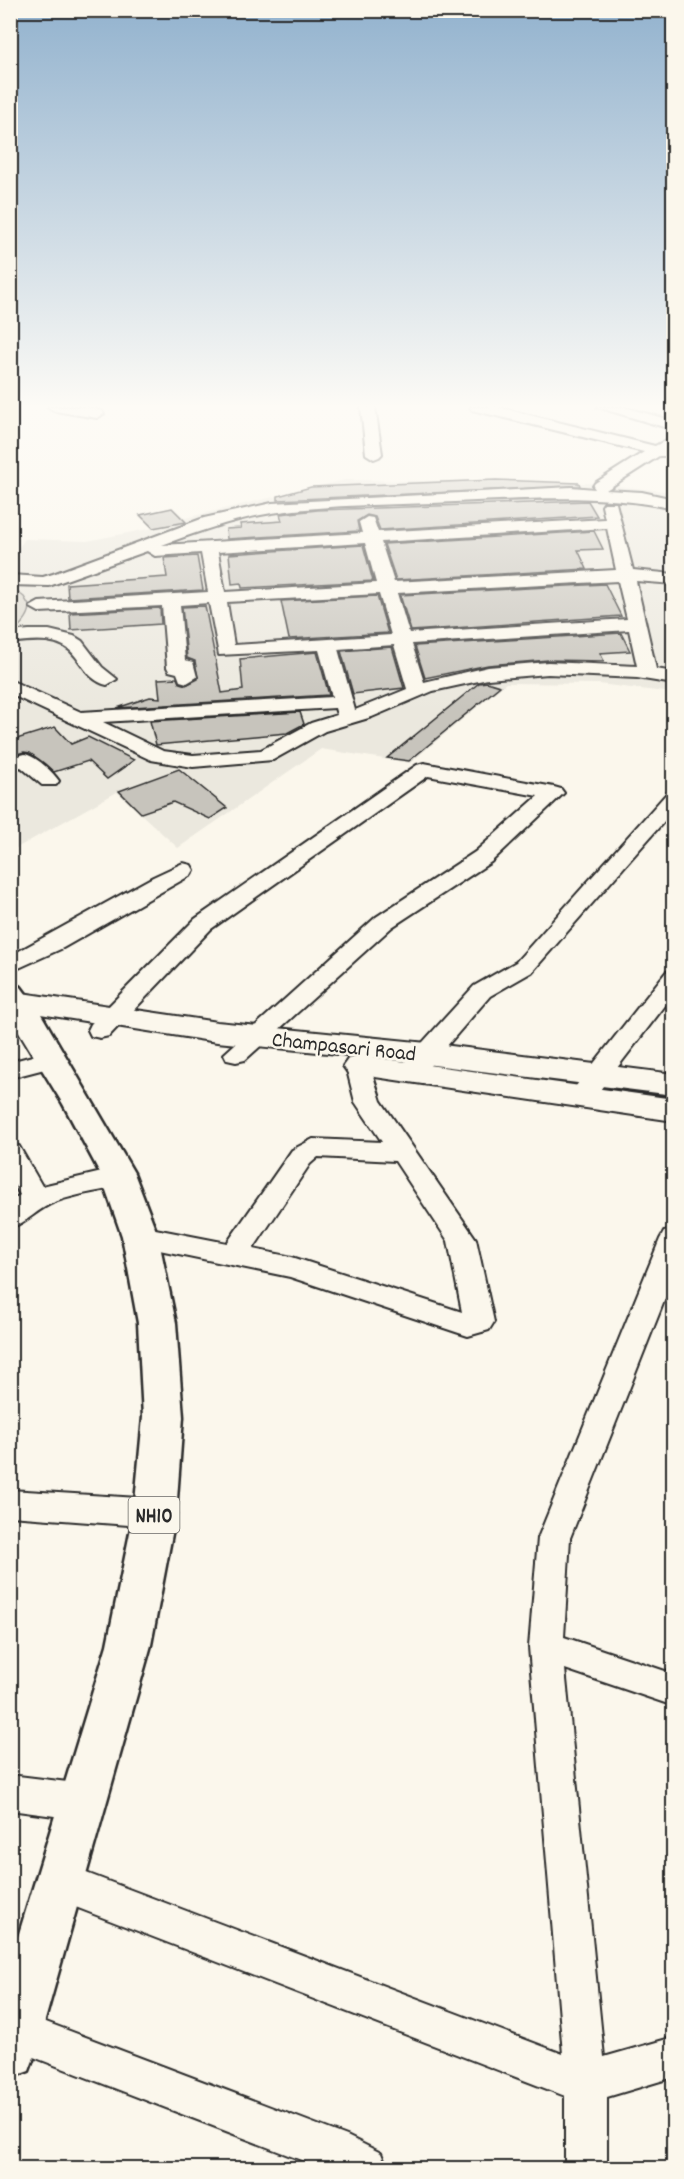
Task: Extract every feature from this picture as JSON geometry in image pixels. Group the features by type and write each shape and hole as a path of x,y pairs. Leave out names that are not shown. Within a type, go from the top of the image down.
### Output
{"highway":[{"name":"NH10","path":"14,2042 129,1645 155,1513 163,1417 157,1323 140,1236 118,1177 79,1102 15,1000"}],"main road":[{"name":"Champasari Road","path":"15,1000 108,1022 359,1066 418,1064"},
{"name":"Champasari Road","path":"245,1045 589,1086 674,1085"},
{"name":"Champasari Road","path":"589,1086 674,1110"}],"street":[{"path":"10,580 39,582 58,578 210,522 244,513 275,509"},
{"path":"363,509 417,691"},
{"path":"610,509 648,674"},
{"path":"128,552 614,523"},
{"path":"210,547 226,651 636,624"},
{"path":"39,607 625,575 674,579"},
{"path":"10,638 39,607 41,599 39,582"},
{"path":"171,600 176,667 186,666 187,677"},
{"path":"10,638 38,634 72,643 81,650 92,670 106,679"},
{"path":"327,644 345,710"},
{"path":"76,718 345,710 365,713 417,691 462,678 516,670 585,669 674,678"},
{"path":"10,686 158,756 193,761 266,756 345,710"},
{"path":"10,764 25,760 49,781"},
{"path":"108,1022 203,924 424,769 554,793 483,857 384,922 245,1045"},
{"path":"418,1064 482,991 524,967 674,796"},
{"path":"15,1000 42,951 183,870"},
{"path":"589,1086 674,977"},
{"path":"10,1070 51,1059"},
{"path":"140,1236 304,1270 468,1326 479,1322 462,1239 366,1099 359,1066"},
{"path":"234,1255 301,1157 313,1148 402,1152"},
{"path":"10,1153 35,1198"},
{"path":"10,1218 20,1207 35,1198 118,1177"},
{"path":"586,2169 586,2083 546,1647 554,1538 674,1239"},
{"path":"10,1503 155,1513"},
{"path":"546,1647 674,1690"},
{"path":"10,1792 84,1802"},
{"path":"60,1882 586,2083 674,2057"},
{"path":"14,2042 332,2151 366,2169"}],"shaded area":[{"path":"165,509 175,509 185,518 224,509 673,509 673,693 599,684 506,683 410,763 321,749 178,848 117,792 11,851 10,559 25,539 87,541 153,528 137,515"},
{"path":"11,587 24,597 30,607 21,625 11,633"}],"building":[{"path":"173,509 186,522 153,528 140,515"},
{"path":"593,509 597,516 380,530 375,517 367,515 357,521 359,531 227,539 226,529 241,528 240,524 282,521 280,514 318,510"},
{"path":"594,531 603,549 578,550 587,569 396,580 384,544"},
{"path":"363,545 373,581 242,588 241,583 232,584 229,554"},
{"path":"197,556 203,590 68,598 67,584 167,577 164,558"},
{"path":"605,584 621,616 411,631 400,595"},
{"path":"377,596 388,633 289,639 281,601"},
{"path":"205,606 222,693 243,690 240,659 317,652 329,695 117,708 150,697 160,698 158,679 177,678 179,683 186,685 198,679 195,661 187,658 182,607"},
{"path":"160,608 161,624 71,630 70,613"},
{"path":"621,633 630,651 600,653 604,661 548,660 488,665 425,678 415,646"},
{"path":"392,647 404,688 353,694 341,651"},
{"path":"487,682 500,686 409,761 387,758 479,683"},
{"path":"300,712 304,724 287,733 156,745 150,721"},
{"path":"55,727 71,744 88,737 134,760 107,779 88,761 54,772 30,753 24,752 10,756 10,741"},
{"path":"179,769 227,808 210,819 173,802 141,813 119,791"}]}
